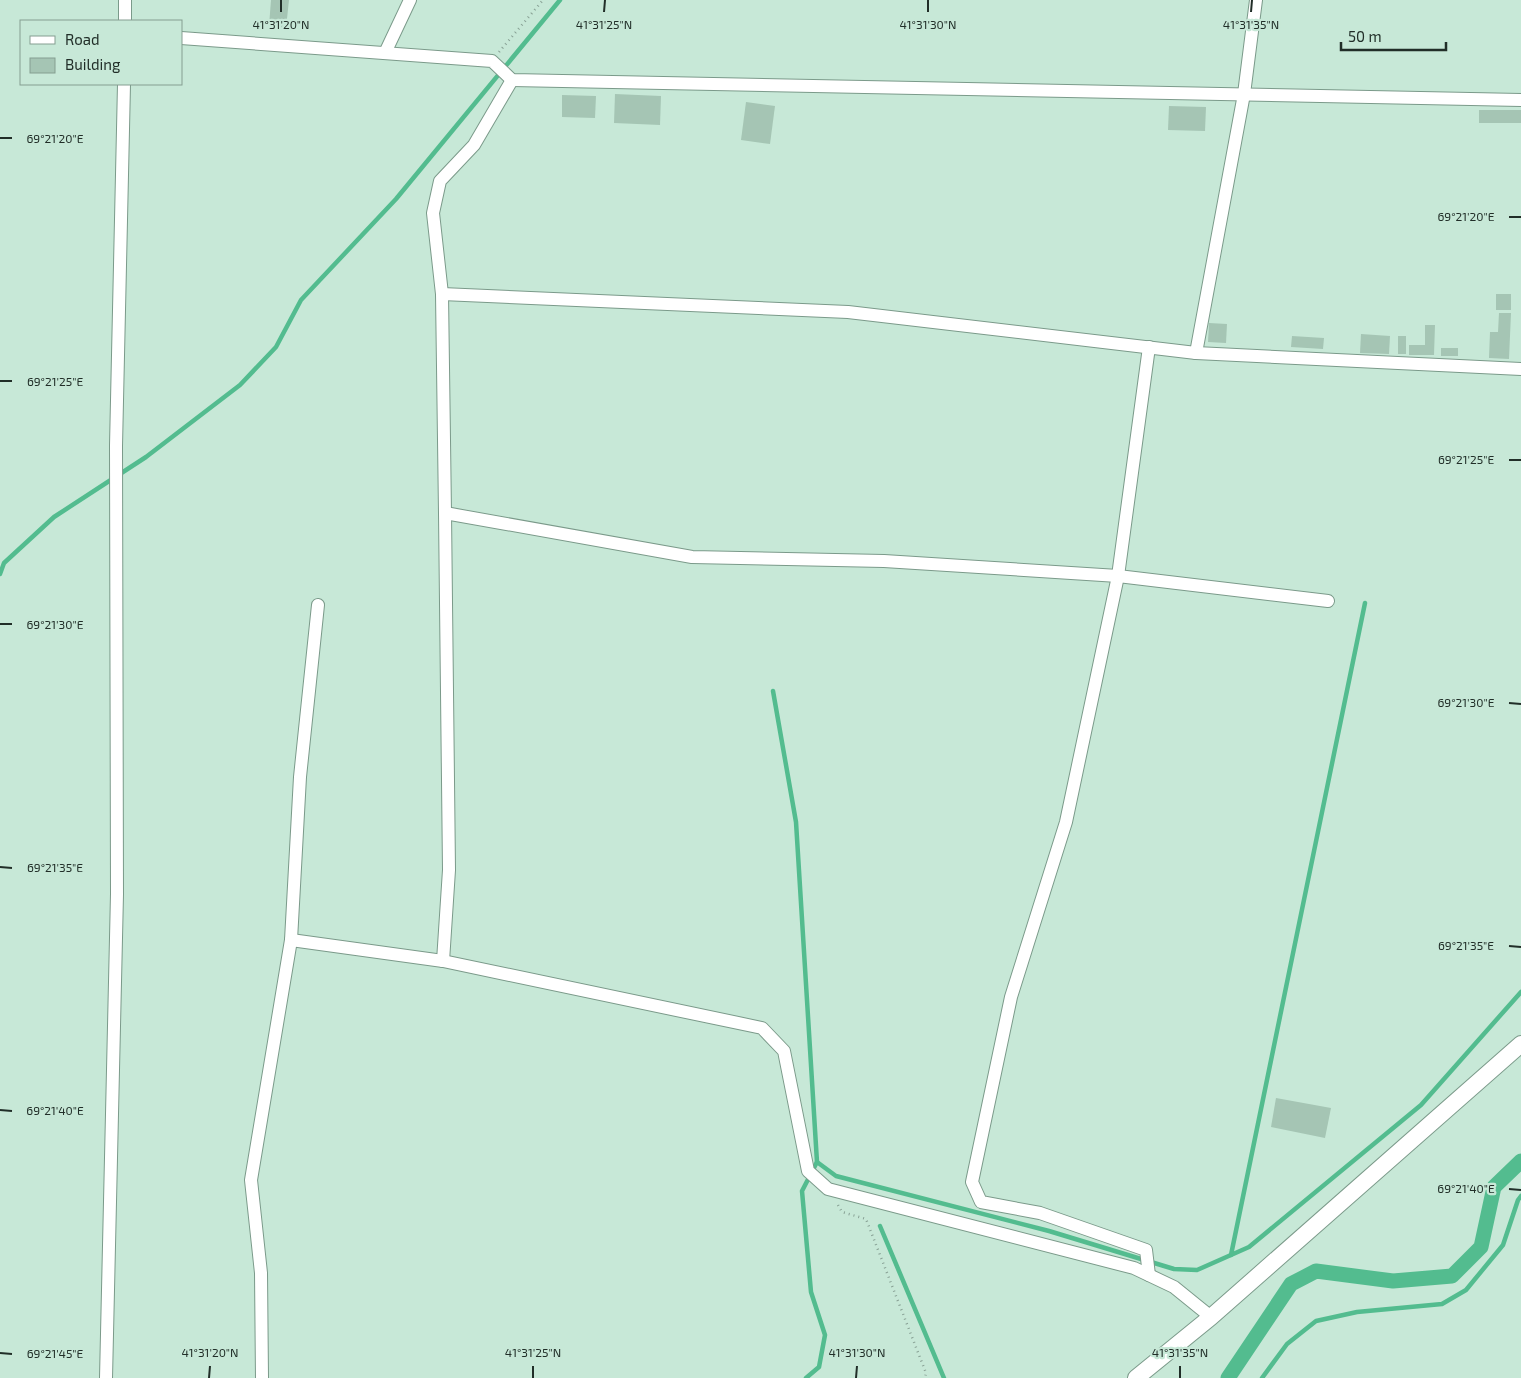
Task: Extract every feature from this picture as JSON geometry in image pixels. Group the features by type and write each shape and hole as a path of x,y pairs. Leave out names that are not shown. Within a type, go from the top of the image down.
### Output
{"street":[{"path":"125,20 126,0"},
{"path":"385,53 410,0"},
{"path":"1196,353 1244,94 1256,0"},
{"path":"182,38 492,61 512,80 1521,100"},
{"path":"443,961 449,870 445,513 442,294 433,213 440,181 474,145 512,80"},
{"path":"106,1378 117,904 116,482 124,85"},
{"path":"442,294 848,312 1196,353 1521,369"},
{"path":"1148,1275 1146,1250 1040,1213 981,1202 972,1182 1011,997 1066,822 1118,576 1149,347"},
{"path":"445,513 692,557 884,560 1118,576 1328,601"},
{"path":"262,1378 260,1273 251,1180 291,940 300,777 318,604"},
{"path":"291,940 443,961 762,1028 784,1051 808,1171 828,1189 1134,1268 1174,1287 1211,1317"},
{"path":"1136,1378 1211,1317 1521,1044"}],"path":[{"path":"492,61 543,0"},
{"path":"828,1189 842,1212 866,1219 926,1373 925,1378"}],"building":[{"path":"271,0 289,0 286,28 269,26"},
{"path":"615,94 661,96 660,125 614,123"},
{"path":"562,95 596,96 595,118 562,117"},
{"path":"746,102 775,106 770,144 741,140"},
{"path":"1169,106 1206,107 1205,131 1168,130"},
{"path":"1479,110 1521,110 1521,123 1479,123"},
{"path":"1496,294 1511,294 1511,310 1496,310"},
{"path":"1499,313 1511,313 1509,359 1489,358 1490,332 1498,332"},
{"path":"1209,323 1227,324 1226,343 1208,342"},
{"path":"1425,325 1435,325 1434,355 1409,355 1409,345 1425,345"},
{"path":"1361,334 1390,336 1389,354 1360,353"},
{"path":"1292,336 1324,338 1323,349 1291,347"},
{"path":"1398,336 1406,336 1406,354 1398,354"},
{"path":"1441,348 1458,348 1458,356 1441,356"},
{"path":"1276,1098 1331,1108 1325,1138 1271,1127"}],"waterway":[{"path":"0,574 4,563 54,517 146,457 240,385 276,347 301,300 396,199 560,0"},
{"path":"1231,1255 1365,603"},
{"path":"773,691 796,822 817,1162 802,1191 811,1292 825,1335 819,1367 806,1378"},
{"path":"817,1162 836,1176 1049,1231 1174,1269 1197,1270 1249,1247 1421,1105 1521,992"},
{"path":"1228,1378 1291,1284 1316,1271 1393,1281 1452,1276 1481,1247 1494,1187 1521,1161"},
{"path":"1262,1378 1287,1344 1316,1321 1357,1312 1442,1304 1466,1290 1503,1245 1521,1196"},
{"path":"880,1226 944,1378"}]}
